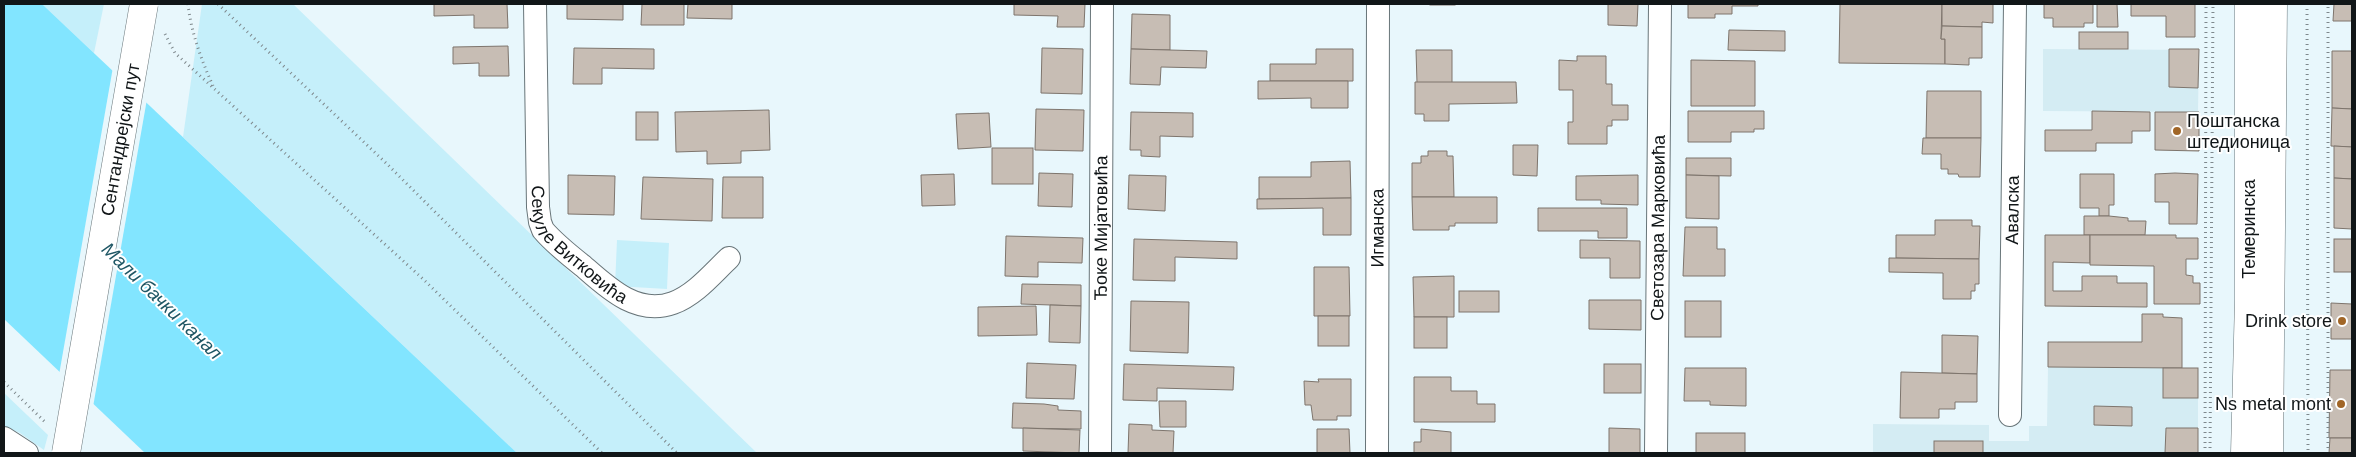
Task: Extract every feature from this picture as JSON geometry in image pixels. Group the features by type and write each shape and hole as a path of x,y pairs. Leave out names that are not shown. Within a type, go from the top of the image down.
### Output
{"main road":[{"name":"Сентандрејски пут","path":"66,453 144,4"},
{"name":"Темеринска","path":"2245,453 2249,300 2248,4"},
{"name":"Темеринска","path":"2269,453 2273,4"}],"street":[{"name":"Секуле Витковића","path":"535,4 538,207 543,230 610,290 626,300 643,305 655,306 672,303 689,295 729,258"},
{"name":"Ђоке Мијатовића","path":"1100,453 1102,4"},
{"name":"Игманска","path":"1377,453 1378,4"},
{"name":"Светозара Марковића","path":"1656,453 1660,4"},
{"name":"Авалска","path":"2010,415 2014,4"},
{"path":"4,438 27,453"}],"path":[{"path":"188,4 202,61 214,88"},
{"path":"218,4 386,163 677,453"},
{"path":"2205,453 2206,4"},
{"path":"2210,453 2213,4"},
{"path":"2307,4 2308,453"},
{"path":"2328,4 2328,453"},
{"path":"163,31 175,53 423,279 602,453"},
{"path":"4,382 50,427"}],"shaded area":[{"path":"42,4 104,4 94,53"},
{"path":"202,4 293,4 757,453 517,453 183,137"},
{"path":"2043,49 2199,50 2198,112 2043,111"},
{"path":"617,240 669,243 667,289 615,286"},
{"path":"2048,367 2198,368 2198,453 1873,453 1873,424 1989,425 1989,441 2029,441 2029,426 2047,426"},
{"path":"4,393 48,435 44,450 20,433 4,426"}],"water":[{"name":"Мали бачки канал","path":"4,4 42,4 517,453 145,453 4,319"}],"pier":[{"path":"113,67 147,99 93,407 59,375"}],"building":[{"path":"434,4 507,4 508,28 474,28 474,15 434,16"},
{"path":"567,4 623,4 623,20 567,19"},
{"path":"642,4 684,4 684,25 641,25"},
{"path":"688,4 732,4 732,19 687,18"},
{"path":"1014,4 1085,4 1084,27 1057,27 1058,16 1014,15"},
{"path":"1455,4 1455,5 1430,5"},
{"path":"1608,4 1638,4 1637,26 1608,25"},
{"path":"1688,4 1758,4 1758,6 1732,6 1732,14 1715,14 1715,18 1688,18"},
{"path":"1840,4 1942,4 1941,39 1945,39 1945,64 1839,63"},
{"path":"1942,4 1993,4 1993,23 1982,22 1982,27 1942,26"},
{"path":"2044,4 2093,4 2093,23 2084,23 2084,27 2053,27 2053,18 2044,18"},
{"path":"2097,4 2117,4 2118,27 2097,27"},
{"path":"2131,4 2195,4 2195,37 2166,37 2166,16 2131,16"},
{"path":"2334,4 2352,4 2352,21 2333,21"},
{"path":"1132,14 1170,15 1170,50 1131,49"},
{"path":"1942,26 1982,27 1982,58 1969,58 1969,65 1945,64 1945,39 1941,39"},
{"path":"1729,30 1785,31 1785,51 1728,50"},
{"path":"2079,32 2128,32 2128,49 2079,49"},
{"path":"508,46 509,76 479,76 479,63 453,64 453,47"},
{"path":"574,48 654,49 654,69 602,68 602,84 573,84"},
{"path":"1042,48 1083,49 1082,94 1041,93"},
{"path":"1131,49 1207,51 1206,68 1161,67 1160,85 1130,84"},
{"path":"1316,49 1353,49 1353,81 1270,81 1270,64 1316,64"},
{"path":"2169,49 2199,49 2198,88 2169,87"},
{"path":"1416,50 1452,50 1452,83 1417,83"},
{"path":"2332,51 2352,51 2352,109 2332,108"},
{"path":"1577,56 1606,56 1606,84 1612,84 1612,105 1628,105 1628,120 1612,120 1612,126 1607,126 1607,144 1568,144 1568,122 1573,122 1573,90 1559,90 1559,60 1577,61"},
{"path":"1691,60 1755,61 1755,106 1691,106"},
{"path":"1258,81 1348,81 1348,108 1311,108 1311,98 1258,99"},
{"path":"1415,82 1516,82 1517,103 1449,104 1449,121 1424,121 1424,114 1415,114"},
{"path":"1927,91 1981,91 1981,138 1926,138"},
{"path":"2332,108 2352,109 2352,147 2331,146"},
{"path":"1036,109 1084,110 1083,151 1035,150"},
{"path":"769,110 770,150 741,151 741,163 707,164 707,151 676,152 675,112"},
{"path":"1688,111 1764,111 1764,129 1754,129 1754,132 1731,132 1731,142 1688,142"},
{"path":"2092,111 2150,112 2150,131 2132,131 2132,143 2096,143 2096,151 2045,151 2045,130 2092,130"},
{"path":"636,112 658,112 658,140 636,140"},
{"path":"1131,112 1193,113 1193,137 1160,136 1160,157 1141,156 1141,150 1130,150"},
{"name":"Поштанска штедионица","path":"2155,112 2199,112 2199,151 2155,150"},
{"path":"989,113 991,147 958,149 956,114"},
{"path":"1923,138 1981,138 1980,177 1959,177 1958,174 1948,174 1948,169 1941,169 1941,154 1922,154"},
{"path":"1513,145 1538,145 1537,176 1513,175"},
{"path":"2334,146 2352,147 2352,179 2334,178"},
{"path":"992,148 1033,148 1033,184 992,184"},
{"path":"1428,151 1447,151 1447,156 1453,156 1454,197 1412,197 1412,163 1421,163 1421,156 1428,156"},
{"path":"1686,158 1731,158 1731,176 1686,175"},
{"path":"1350,161 1351,198 1259,199 1259,177 1311,177 1311,162"},
{"path":"1039,173 1073,174 1072,207 1038,206"},
{"path":"954,174 955,205 922,206 921,175"},
{"path":"2080,174 2114,174 2114,205 2109,205 2109,216 2099,216 2099,208 2080,208"},
{"path":"2155,174 2198,174 2197,224 2169,224 2169,202 2155,202"},
{"path":"568,175 615,176 614,215 568,214"},
{"path":"1129,175 1166,176 1165,211 1128,209"},
{"path":"1638,175 1638,205 1601,204 1601,200 1576,200 1576,176"},
{"path":"1686,175 1719,176 1719,219 1686,218"},
{"path":"643,177 713,179 712,221 641,219"},
{"path":"723,177 763,177 763,218 722,218"},
{"path":"2334,178 2352,179 2352,229 2334,228"},
{"path":"1412,197 1497,197 1497,223 1455,223 1455,226 1449,226 1449,230 1413,230"},
{"path":"1351,198 1351,235 1323,235 1323,208 1257,209 1257,199"},
{"path":"1538,208 1627,208 1627,238 1598,238 1598,231 1538,231"},
{"path":"2084,216 2109,216 2128,218 2128,221 2146,221 2145,235 2084,235"},
{"path":"1935,220 1972,220 1972,226 1980,226 1979,259 1896,258 1896,235 1935,235"},
{"path":"1685,227 1717,227 1717,249 1725,249 1725,276 1683,276"},
{"path":"2045,235 2090,235 2090,263 2053,262 2053,291 2082,291 2082,276 2117,276 2117,283 2147,283 2147,307 2045,306"},
{"path":"2090,235 2176,235 2176,238 2198,238 2198,259 2186,259 2186,275 2193,276 2193,283 2200,283 2200,304 2154,304 2154,266 2090,265"},
{"path":"1006,236 1083,238 1082,263 1038,262 1038,277 1005,276"},
{"path":"1134,239 1237,242 1237,259 1175,257 1175,281 1133,280"},
{"path":"2334,239 2352,239 2352,272 2334,272"},
{"path":"1580,240 1640,241 1640,278 1610,278 1610,258 1580,258"},
{"path":"1889,258 1979,259 1979,284 1975,284 1975,291 1971,291 1971,299 1943,299 1943,273 1889,272"},
{"path":"1314,267 1349,267 1350,316 1314,316"},
{"path":"1454,276 1454,317 1414,317 1413,277"},
{"path":"1022,284 1081,285 1081,306 1021,304"},
{"path":"1459,291 1499,291 1499,312 1459,312"},
{"path":"1589,300 1641,300 1641,330 1589,329"},
{"path":"1131,301 1189,302 1188,353 1130,351"},
{"path":"1685,301 1721,301 1721,337 1685,337"},
{"name":"Drink store","path":"2331,303 2352,304 2352,339 2331,339"},
{"path":"1050,305 1081,306 1080,343 1049,342"},
{"path":"1036,306 1037,335 978,336 978,307"},
{"path":"2142,314 2163,314 2163,317 2182,318 2182,368 2048,367 2048,342 2142,342"},
{"path":"1318,316 1349,316 1349,346 1318,346"},
{"path":"1414,317 1447,317 1447,348 1414,348"},
{"path":"1942,335 1978,336 1977,374 1942,373"},
{"path":"1027,363 1076,365 1074,399 1026,398"},
{"path":"1124,364 1234,367 1233,390 1157,388 1157,401 1123,400"},
{"path":"1604,364 1641,364 1641,393 1604,393"},
{"path":"1685,368 1746,368 1746,406 1710,405 1710,401 1684,401"},
{"path":"2163,368 2198,368 2198,398 2163,398"},
{"name":"Ns metal mont","path":"2330,370 2352,370 2352,438 2329,438"},
{"path":"1901,372 1977,374 1977,402 1955,402 1955,409 1939,409 1939,418 1900,418"},
{"path":"1414,377 1451,377 1451,391 1477,391 1477,404 1495,404 1495,422 1414,422"},
{"path":"1318,379 1351,379 1351,416 1337,416 1337,420 1313,420 1311,405 1305,405 1304,381 1319,382"},
{"path":"1159,401 1186,401 1186,427 1160,427"},
{"path":"1013,403 1044,404 1058,406 1058,410 1081,411 1081,429 1012,428"},
{"path":"2094,406 2132,407 2132,426 2094,425"},
{"path":"1129,424 1152,425 1152,430 1174,431 1173,453 1128,453"},
{"path":"1023,428 1080,430 1079,453 1023,451"},
{"path":"1609,428 1640,429 1640,453 1609,453"},
{"path":"2166,428 2198,428 2198,453 2165,453"},
{"path":"1317,429 1349,429 1350,453 1317,453"},
{"path":"1421,429 1451,432 1451,453 1414,453 1414,442 1421,442"},
{"path":"1696,433 1745,433 1745,453 1696,453"},
{"path":"2330,438 2352,438 2352,453 2329,453"},
{"path":"1934,441 1983,441 1983,453 1934,453"}],"place":[{"name":"Поштанска штедионица","path":"2177,131"},
{"name":"Drink store","path":"2342,321"},
{"name":"Ns metal mont","path":"2341,404"}]}
